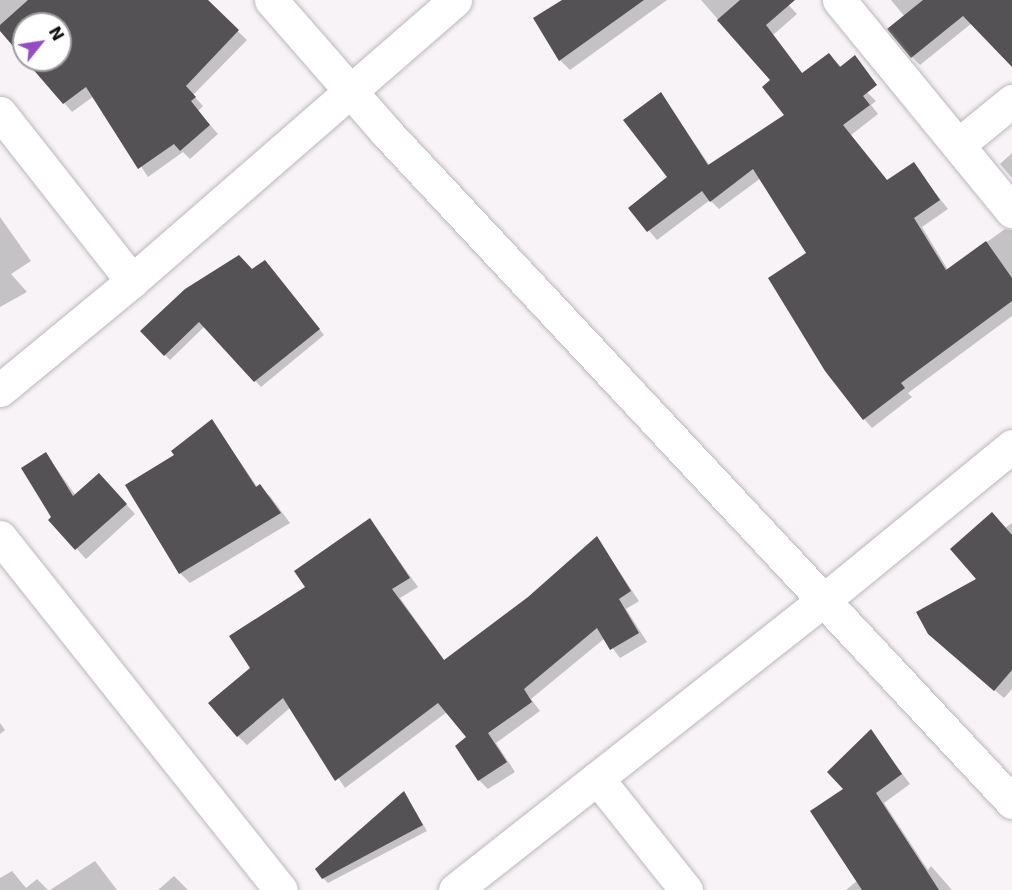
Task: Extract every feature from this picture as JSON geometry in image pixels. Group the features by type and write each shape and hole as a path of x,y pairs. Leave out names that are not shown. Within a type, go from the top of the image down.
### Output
{"street":[{"path":"272,0 349,92 1012,802"},
{"path":"0,390 132,281 455,0"},
{"path":"840,0 1012,210"},
{"path":"958,145 1012,101"},
{"path":"0,113 132,281"},
{"path":"456,890 824,600 1012,446"},
{"path":"0,537 281,890"},
{"path":"597,778 686,890"}],"building":[{"path":"28,0 208,0 239,30 186,86 196,97 191,101 210,125 180,151 174,144 138,169 86,87 63,104 35,72 72,72 72,12 15,12"},
{"path":"562,0 644,0 559,61 533,18"},
{"path":"740,0 795,0 766,25 802,73 829,53 840,67 855,55 877,85 863,96 870,105 843,125 887,180 914,162 940,200 914,218 946,270 986,241 1012,278 1012,301 901,383 905,388 863,420 825,371 768,278 806,253 753,169 710,202 702,191 647,232 628,208 667,177 623,120 661,92 708,165 784,115 762,87 770,80 717,20"},
{"path":"923,0 1012,0 1012,67 963,16 911,58 887,29"},
{"path":"12,14 12,45 0,31 0,25"},
{"path":"239,255 252,269 265,260 320,329 254,382 199,322 164,356 140,331 185,289"},
{"path":"212,419 256,487 260,484 281,513 179,574 125,485 174,455 171,451"},
{"path":"46,452 73,496 99,473 127,504 75,550 48,520 51,517 21,468"},
{"path":"992,512 1012,535 1012,670 994,691 928,634 916,612 976,579 950,549"},
{"path":"370,518 410,578 392,589 444,660 528,597 597,536 631,591 619,599 639,633 610,650 597,628 524,689 532,702 488,733 507,762 478,781 455,746 466,737 438,703 335,781 283,698 237,737 208,703 250,668 229,636 305,587 294,571"},
{"path":"871,729 902,774 876,793 939,890 862,890 810,811 843,789 827,772"},
{"path":"404,791 423,825 322,879 315,869"}]}
